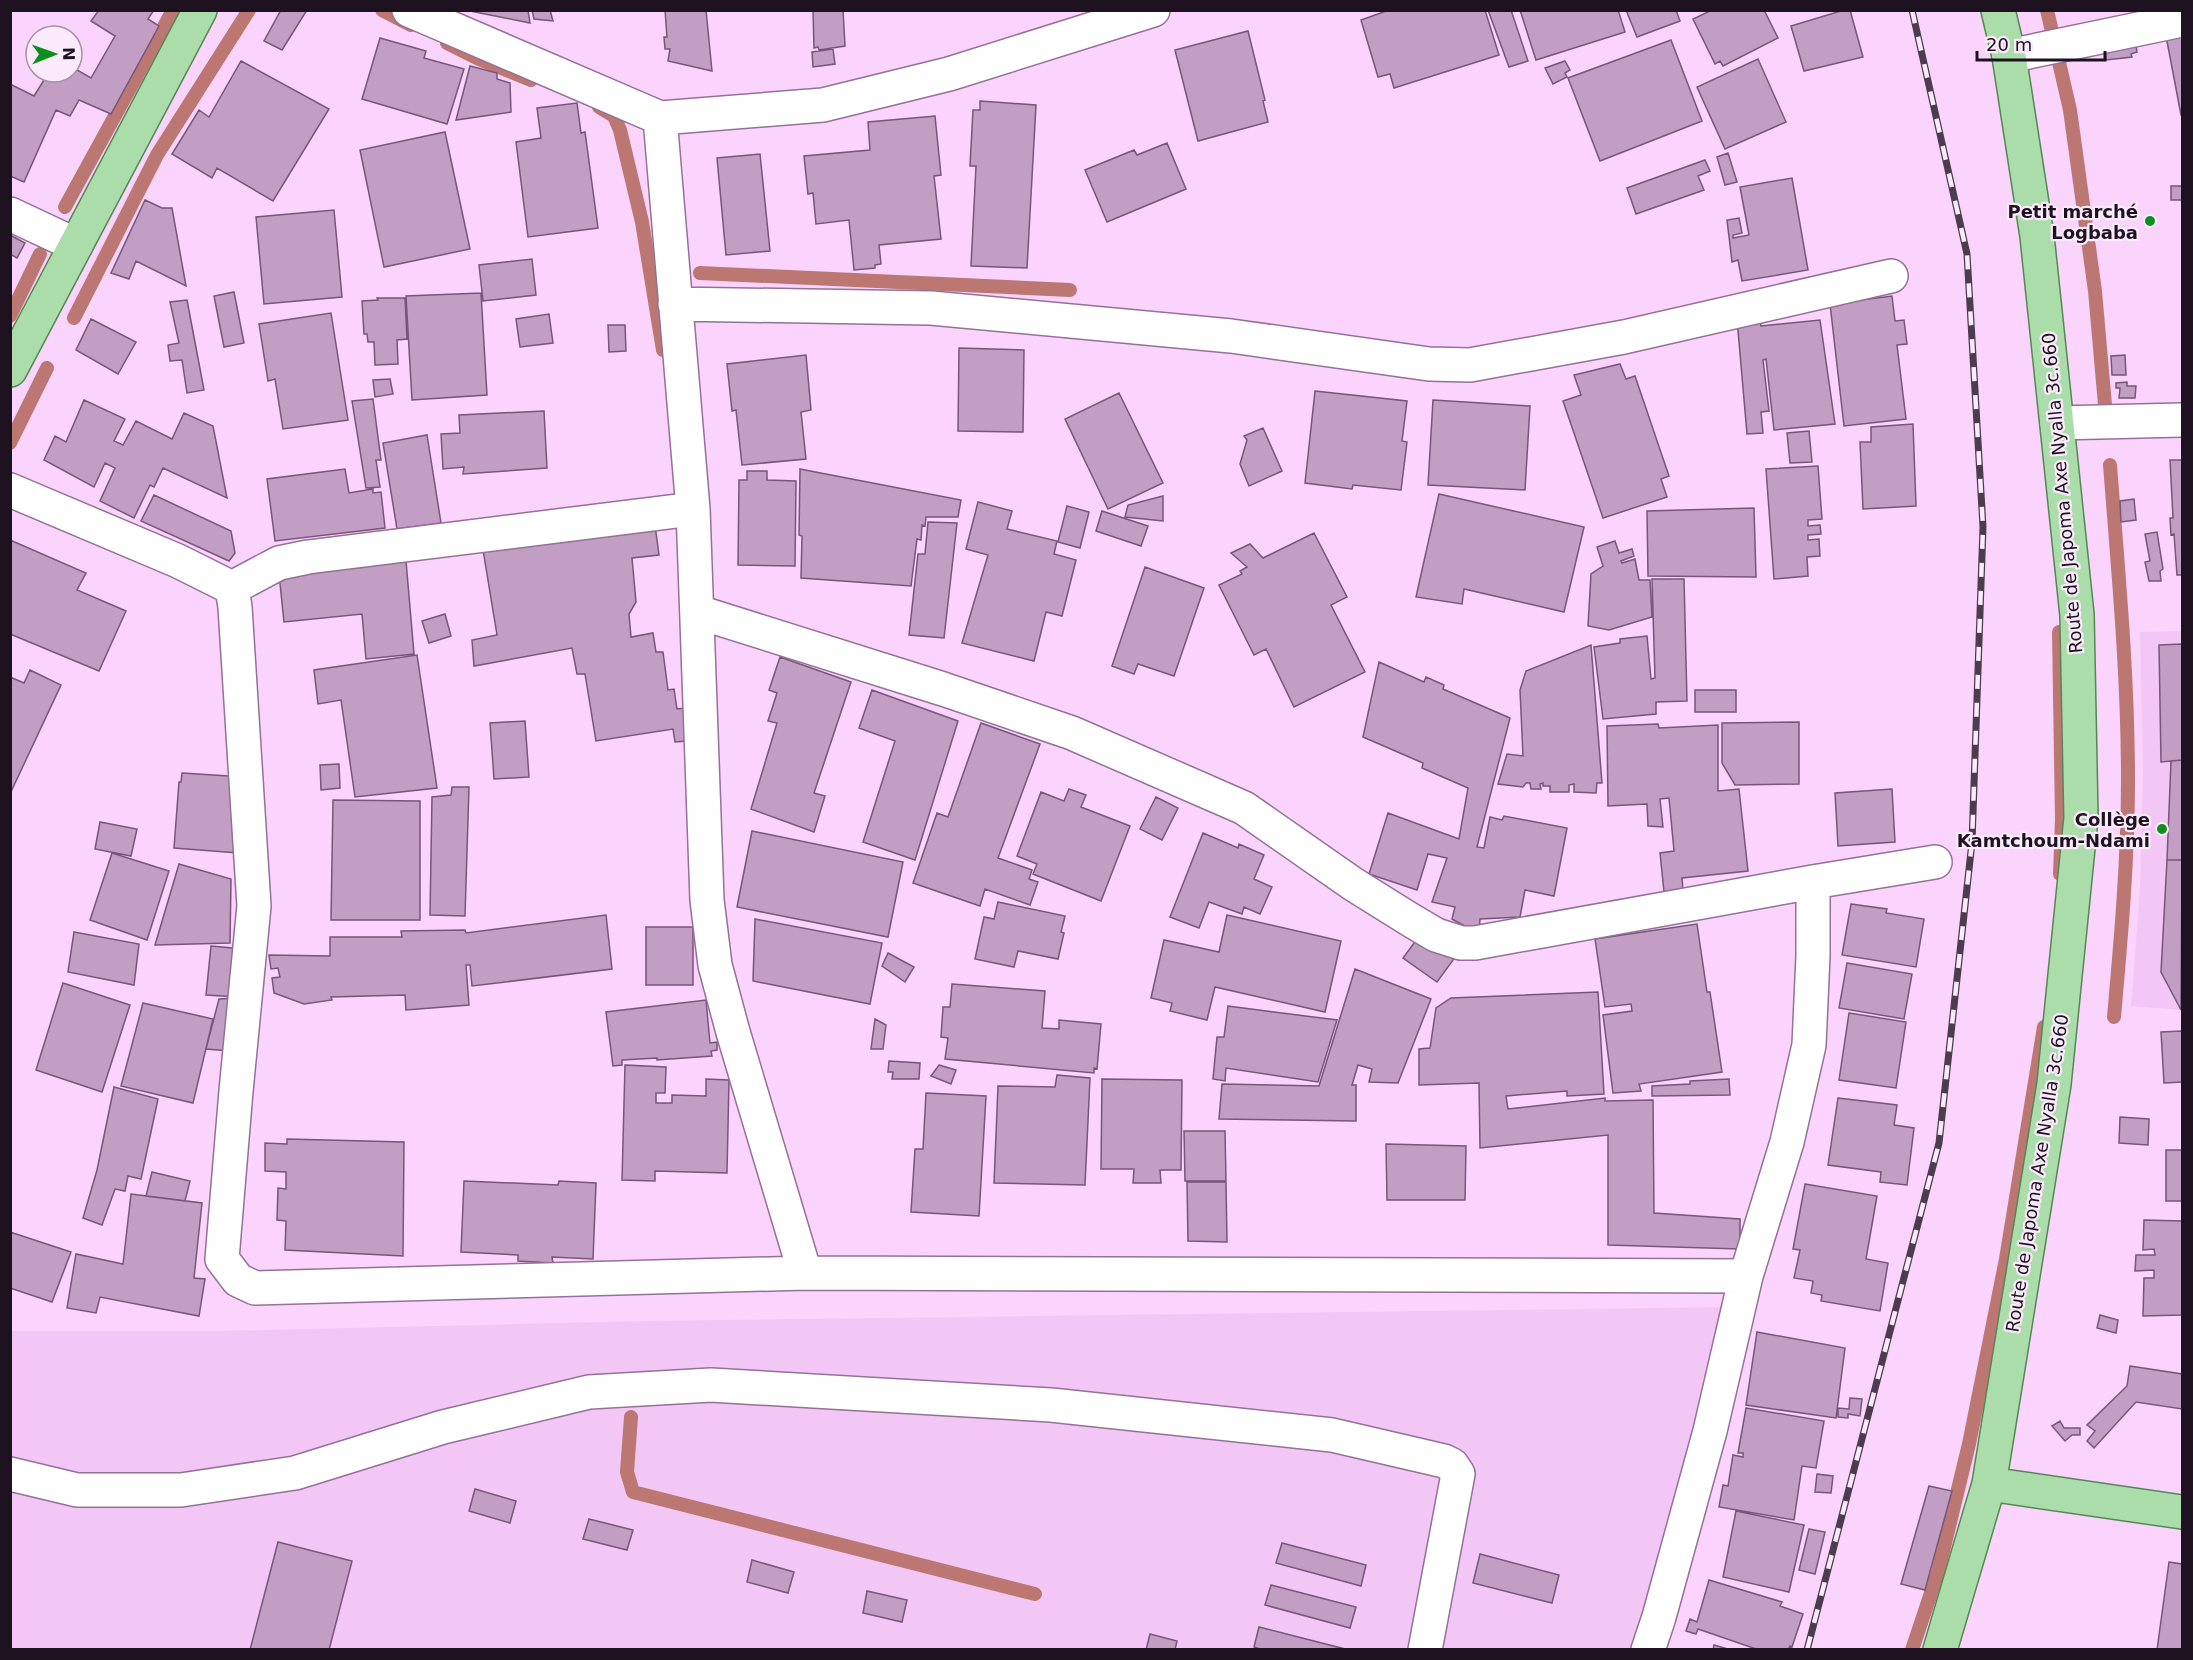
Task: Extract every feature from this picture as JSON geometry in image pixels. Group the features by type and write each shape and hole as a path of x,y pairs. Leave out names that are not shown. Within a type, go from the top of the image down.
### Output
{"main road":[{"path":"10,370 200,10"},
{"name":"Route de Japoma Axe Nyalla 3c.660","path":"1940,1650 1989,1484 2054,1084 2081,818 2077,615 2037,236 2009,56 1998,10"},
{"path":"1989,1484 2182,1512"}],"street":[{"path":"409,10 660,117 823,105 950,74 1153,10"},
{"path":"2009,56 2182,20"},
{"path":"660,117 693,509 707,900 715,964 805,1273"},
{"path":"10,214 76,245"},
{"path":"675,304 931,308 1231,336 1429,364 1470,365 1624,337 1891,276"},
{"path":"2057,423 2182,420"},
{"path":"10,490 178,561 232,588"},
{"path":"232,588 279,563 308,556 693,509"},
{"path":"232,588 254,906 222,1259 238,1280 255,1288 805,1273 1746,1276"},
{"path":"698,612 943,688 1072,733 1244,808 1353,884 1409,919 1436,935 1461,943 1475,943 1935,862"},
{"path":"1648,1650 1710,1431 1746,1276 1787,1142 1809,1045 1813,956 1813,882"},
{"path":"10,1474 77,1490 181,1490 295,1473 442,1427 589,1392 711,1385 1051,1405 1332,1435 1443,1461 1456,1468 1458,1474 1425,1650"}],"shaded area":[{"name":"Collège Kamtchoum-Ndami","path":"2182,631 2181,1010 2131,1006 2140,889 2143,770 2140,632"},
{"path":"1732,1307 1641,1650 11,1649 10,1331 220,1331 646,1321"}],"building":[{"path":"99,10 154,10 148,19 159,26 111,114 79,100 70,116 56,110 24,182 10,176 10,84 34,96 42,84 84,84 84,74 91,78 115,36 91,21"},
{"path":"281,10 307,10 282,50 264,41"},
{"path":"465,10 528,10 530,23"},
{"path":"532,10 550,10 553,21 534,19"},
{"path":"665,10 706,10 712,71 668,61 670,49 665,49 664,37 667,37"},
{"path":"813,10 843,10 845,46 819,50 818,47 814,48"},
{"path":"1389,10 1485,10 1499,55 1394,88 1390,74 1378,77 1361,20"},
{"path":"1488,10 1511,10 1528,61 1509,67"},
{"path":"1520,10 1618,10 1625,32 1536,60"},
{"path":"1626,10 1676,10 1680,21 1637,37"},
{"path":"1712,10 1764,10 1778,38 1723,66 1720,61 1715,64 1693,19"},
{"path":"1850,10 1863,57 1804,71 1791,26"},
{"path":"1248,31 1268,122 1198,141 1175,50"},
{"path":"2182,33 2182,115 2181,115 2166,36"},
{"path":"380,38 426,51 424,58 464,69 447,124 362,99"},
{"path":"1671,40 1702,121 1600,161 1568,78"},
{"path":"2135,40 2137,52 2131,54 2132,57 2106,60 2105,49"},
{"path":"833,49 835,64 813,67 812,52"},
{"path":"1758,59 1786,122 1725,149 1697,87"},
{"path":"241,61 329,109 273,201 217,168 212,178 172,154 199,110 209,117"},
{"path":"1565,61 1570,70 1565,73 1567,77 1553,84 1545,68"},
{"path":"470,66 497,73 497,79 510,83 511,112 456,120"},
{"path":"980,101 1036,105 1027,268 971,266 976,166 970,166 973,110 980,110"},
{"path":"577,103 581,133 585,132 598,228 528,237 516,142 541,138 537,108"},
{"path":"935,116 941,175 934,176 941,239 879,245 881,264 875,265 875,268 854,270 849,220 816,224 813,193 808,194 804,156 870,150 868,122"},
{"path":"445,132 470,249 384,267 360,150"},
{"path":"1167,143 1186,189 1107,222 1085,170 1134,150 1137,155"},
{"path":"1728,153 1737,182 1725,185 1717,157"},
{"path":"760,154 770,251 726,255 717,158"},
{"path":"1705,160 1710,171 1698,176 1704,190 1636,214 1627,188"},
{"path":"1792,178 1808,270 1742,281 1738,260 1732,262 1727,220 1739,218 1742,233 1733,235 1733,238 1749,235 1740,187"},
{"path":"2171,186 2182,186 2182,200 2171,200"},
{"path":"145,200 162,208 172,208 186,286 136,261 129,279 111,273"},
{"path":"334,210 342,297 264,304 256,217"},
{"path":"10,235 25,243 17,258 10,254"},
{"path":"532,259 536,295 483,301 479,265"},
{"path":"234,292 244,343 224,347 214,296"},
{"path":"481,293 487,395 412,400 406,296"},
{"path":"1892,296 1895,321 1904,320 1907,344 1897,345 1906,419 1844,426 1830,304"},
{"path":"377,298 405,298 407,339 397,340 398,364 375,365 374,342 368,342 367,334 364,334 362,301 378,300"},
{"path":"187,300 204,390 187,393 182,360 170,361 168,345 179,343 170,302"},
{"path":"331,313 348,420 283,429 275,379 268,381 259,324"},
{"path":"549,314 553,343 520,347 516,319"},
{"path":"1759,317 1761,326 1820,320 1835,424 1774,430 1766,359 1763,360 1769,411 1761,412 1763,433 1747,434 1737,319"},
{"path":"91,319 136,342 118,374 76,350"},
{"path":"608,325 625,325 626,351 609,352"},
{"path":"959,348 1024,350 1023,432 958,431"},
{"path":"806,355 811,410 801,412 806,459 742,465 736,410 732,411 727,364"},
{"path":"2125,355 2126,375 2112,375 2111,356"},
{"path":"1620,364 1626,379 1635,376 1669,476 1661,479 1667,497 1603,518 1563,401 1581,395 1574,375"},
{"path":"390,379 393,394 375,397 373,380"},
{"path":"2127,382 2127,386 2136,386 2135,398 2119,398 2120,388 2116,388 2116,383"},
{"path":"1315,391 1407,401 1402,441 1407,442 1401,490 1353,485 1352,489 1305,483"},
{"path":"1119,393 1163,483 1108,509 1065,419"},
{"path":"373,399 381,460 376,460 380,487 366,488 352,401"},
{"path":"84,400 125,419 114,441 123,445 136,421 172,439 184,413 213,426 227,498 163,468 154,487 150,485 134,518 100,501 115,468 105,463 94,487 44,460 55,436 66,442"},
{"path":"1433,400 1530,406 1525,490 1428,485"},
{"path":"544,411 547,468 463,474 464,467 443,469 441,434 460,433 459,415"},
{"path":"1913,424 1916,506 1863,509 1860,442 1871,442 1871,427"},
{"path":"1263,428 1282,471 1249,486 1240,464 1247,440 1244,436"},
{"path":"1809,431 1812,462 1790,463 1787,433"},
{"path":"427,435 441,523 397,529 383,443"},
{"path":"2170,460 2182,460 2182,575 2177,575 2174,534 2171,535 2170,518 2173,518"},
{"path":"1818,466 1822,519 1808,520 1808,526 1820,525 1821,534 1808,535 1808,540 1819,539 1820,556 1807,557 1808,576 1774,579 1766,469"},
{"path":"345,469 349,493 373,489 373,493 381,492 385,528 275,541 267,479"},
{"path":"800,469 961,500 958,517 926,517 925,526 922,525 921,540 917,539 911,586 801,578"},
{"path":"747,471 767,471 767,480 796,481 795,566 738,565 739,480 747,480"},
{"path":"1439,494 1584,527 1564,612 1464,589 1462,604 1416,597"},
{"path":"154,495 231,531 235,553 229,561 141,521"},
{"path":"1163,496 1163,521 1125,517 1128,505"},
{"path":"2134,499 2136,520 2121,522 2120,501"},
{"path":"978,502 1012,511 1007,529 1057,541 1054,554 1076,560 1062,616 1046,612 1034,661 962,643 988,555 966,549"},
{"path":"1067,506 1089,512 1080,548 1058,542"},
{"path":"1754,508 1756,577 1648,576 1647,511"},
{"path":"1102,511 1148,526 1141,546 1096,531"},
{"path":"928,522 957,523 944,638 909,635 918,554 925,554"},
{"path":"655,525 659,555 632,558 636,602 629,614 631,637 653,633 656,652 663,652 668,690 674,689 677,709 694,707 699,740 675,742 673,729 596,741 585,674 577,674 572,648 474,666 472,640 497,635 483,550"},
{"path":"2157,532 2163,569 2160,571 2161,581 2149,581 2145,562 2150,561 2145,534"},
{"path":"1314,533 1347,597 1331,605 1365,672 1294,707 1266,649 1254,655 1219,585 1242,574 1240,571 1247,567 1231,553 1250,544 1263,558"},
{"path":"10,540 86,573 77,590 126,611 99,671 10,634"},
{"path":"1615,541 1619,553 1632,549 1634,556 1621,561 1622,563 1635,559 1639,580 1650,580 1652,617 1609,630 1588,626 1591,574 1603,566 1597,547"},
{"path":"406,561 414,654 366,659 362,614 284,622 279,574"},
{"path":"1145,567 1204,588 1174,676 1138,664 1134,674 1112,666"},
{"path":"1652,579 1684,579 1687,701 1656,702 1656,714 1603,719 1594,647 1620,643 1620,639 1647,636 1651,679 1655,678"},
{"path":"445,614 451,636 429,643 422,621"},
{"path":"2182,644 2182,760 2161,762 2159,645"},
{"path":"1591,645 1602,783 1597,783 1596,793 1574,792 1574,784 1569,785 1569,792 1550,792 1550,786 1543,786 1543,783 1540,784 1541,789 1531,789 1530,783 1526,783 1523,787 1498,784 1507,754 1523,756 1520,690 1526,671"},
{"path":"417,655 437,788 355,797 341,700 318,704 314,670"},
{"path":"780,657 851,682 814,793 825,796 814,832 751,809 777,723 768,721 777,693 769,690"},
{"path":"1379,662 1424,682 1426,677 1444,685 1443,689 1510,718 1477,847 1484,848 1490,817 1502,820 1504,816 1567,828 1554,896 1525,890 1520,917 1480,919 1479,934 1452,919 1455,907 1432,902 1447,858 1428,854 1417,890 1369,874 1388,813 1459,839 1468,788 1422,768 1423,763 1363,737"},
{"path":"30,670 61,685 10,794 10,677 24,683"},
{"path":"872,690 958,721 915,860 863,842 895,741 859,728"},
{"path":"1695,690 1736,690 1736,712 1695,712"},
{"path":"525,721 529,777 494,779 490,723"},
{"path":"1799,722 1799,784 1735,785 1722,763 1722,723"},
{"path":"981,723 1040,744 998,858 1032,870 1029,879 1038,882 1030,905 985,889 980,906 913,883 937,813 948,817"},
{"path":"1658,724 1659,728 1718,725 1718,791 1739,789 1748,871 1682,878 1683,890 1664,892 1660,853 1674,851 1669,798 1660,799 1663,827 1648,826 1647,804 1608,806 1607,726"},
{"path":"2182,760 2182,860 2167,860 2171,761"},
{"path":"339,764 340,788 321,790 320,765"},
{"path":"182,773 244,777 238,853 174,848 179,782 181,782"},
{"path":"452,787 469,787 465,916 430,915 432,797 451,795"},
{"path":"1069,789 1086,795 1081,807 1130,826 1101,901 1033,874 1037,864 1017,856 1041,792 1064,801"},
{"path":"1892,789 1895,842 1838,846 1835,793"},
{"path":"1156,797 1178,808 1162,840 1140,829"},
{"path":"333,800 420,801 420,920 331,920"},
{"path":"100,822 137,829 131,856 95,849"},
{"path":"752,831 903,862 888,937 737,907"},
{"path":"1203,833 1238,848 1239,844 1264,855 1254,879 1272,887 1260,914 1244,907 1242,914 1209,902 1199,928 1170,917"},
{"path":"112,853 169,871 147,940 90,920"},
{"path":"2167,860 2182,860 2181,1010 2161,972"},
{"path":"179,864 231,879 230,943 155,945"},
{"path":"998,902 1065,916 1058,959 1018,951 1014,967 975,959 984,917 994,919"},
{"path":"1851,904 1887,909 1886,913 1924,919 1916,967 1842,955"},
{"path":"606,915 612,969 472,986 470,965 466,965 469,1005 406,1010 405,995 331,997 332,1000 304,1004 274,993 272,978 280,977 278,968 271,969 269,955 330,956 330,937 402,937 401,931 465,930 466,933"},
{"path":"1227,915 1341,941 1325,1012 1215,987 1207,1020 1170,1011 1172,1003 1151,998 1164,940 1219,952"},
{"path":"755,919 882,943 870,1004 753,981"},
{"path":"1697,924 1722,1072 1639,1084 1641,1091 1613,1093 1603,1015 1632,1011 1631,1004 1605,1007 1595,939"},
{"path":"646,927 693,927 693,985 646,985"},
{"path":"74,932 139,944 134,985 68,972"},
{"path":"1422,932 1456,956 1437,982 1403,958"},
{"path":"211,946 243,949 238,997 206,995"},
{"path":"888,953 914,967 905,982 882,966"},
{"path":"1847,963 1912,974 1904,1019 1839,1008"},
{"path":"1355,969 1431,999 1398,1083 1369,1082 1372,1069 1358,1065 1352,1085 1356,1085 1356,1121 1219,1119 1222,1084 1319,1086"},
{"path":"63,983 130,1005 102,1092 36,1070"},
{"path":"952,984 1045,991 1042,1028 1059,1029 1059,1020 1101,1024 1097,1069 1094,1068 1094,1073 945,1059 948,1038 941,1037 943,1007 950,1007"},
{"path":"1598,992 1604,1094 1567,1096 1567,1091 1506,1096 1508,1109 1605,1098 1605,1101 1653,1100 1654,1213 1740,1219 1740,1249 1608,1245 1608,1135 1480,1148 1479,1083 1419,1085 1419,1049 1430,1048 1436,1008 1451,998"},
{"path":"236,998 231,1051 206,1049 219,999"},
{"path":"706,1000 710,1043 717,1042 717,1050 711,1051 712,1056 622,1060 622,1065 613,1066 606,1012"},
{"path":"143,1003 213,1019 193,1103 121,1086"},
{"path":"1228,1006 1337,1020 1318,1082 1226,1068 1225,1081 1213,1079 1217,1037 1224,1037"},
{"path":"1849,1013 1906,1022 1896,1088 1839,1080"},
{"path":"875,1019 886,1025 883,1049 871,1049"},
{"path":"2182,1031 2182,1082 2164,1083 2161,1032"},
{"path":"889,1061 920,1063 919,1079 892,1079 893,1072 888,1072"},
{"path":"625,1065 666,1067 665,1093 656,1093 656,1103 672,1103 672,1095 706,1096 706,1079 729,1080 727,1173 655,1171 655,1181 622,1180"},
{"path":"939,1065 956,1070 951,1084 931,1076"},
{"path":"1057,1075 1090,1078 1085,1185 994,1183 998,1086 1055,1087"},
{"path":"1102,1079 1182,1080 1181,1170 1160,1170 1161,1183 1133,1183 1134,1169 1101,1169"},
{"path":"1729,1079 1730,1095 1652,1096 1652,1086"},
{"path":"114,1087 158,1099 141,1179 128,1176 125,1191 115,1189 102,1225 83,1218 97,1170"},
{"path":"926,1093 986,1096 979,1216 911,1212 915,1149 923,1149"},
{"path":"1838,1098 1897,1105 1894,1125 1914,1128 1907,1185 1880,1182 1881,1172 1828,1165"},
{"path":"2120,1117 2149,1119 2148,1145 2119,1143"},
{"path":"1184,1131 1225,1131 1226,1181 1185,1181"},
{"path":"287,1139 404,1142 403,1256 285,1250 286,1221 277,1220 278,1188 286,1189 286,1172 265,1171 265,1143 287,1144"},
{"path":"1386,1144 1466,1146 1465,1200 1387,1200"},
{"path":"2166,1150 2182,1150 2182,1201 2166,1201"},
{"path":"152,1172 190,1181 185,1201 146,1196"},
{"path":"464,1181 558,1185 559,1181 596,1183 593,1259 552,1257 553,1263 518,1261 518,1255 461,1252"},
{"path":"1187,1182 1226,1182 1227,1242 1188,1241"},
{"path":"1805,1184 1877,1196 1866,1259 1888,1263 1880,1311 1821,1301 1822,1295 1811,1293 1813,1281 1794,1278 1800,1250 1793,1249"},
{"path":"131,1194 202,1203 194,1278 205,1279 199,1316 100,1297 96,1313 67,1308 76,1254 123,1264"},
{"path":"2144,1220 2182,1221 2182,1315 2143,1316 2144,1278 2154,1278 2154,1270 2135,1271 2136,1255 2155,1255 2154,1249 2143,1250"},
{"path":"10,1232 71,1252 52,1302 10,1288"},
{"path":"2100,1315 2118,1320 2116,1333 2097,1328"},
{"path":"1757,1332 1845,1348 1836,1418 1746,1405"},
{"path":"2130,1366 2182,1374 2182,1409 2136,1402 2094,1448 2087,1441 2095,1431 2087,1425 2127,1386"},
{"path":"1850,1398 1862,1399 1860,1416 1848,1414 1848,1418 1838,1417 1838,1408 1849,1409"},
{"path":"1746,1408 1824,1421 1816,1468 1802,1466 1794,1520 1719,1507 1723,1485 1728,1486 1733,1455 1743,1457 1743,1453 1738,1453"},
{"path":"2060,1421 2064,1428 2080,1428 2080,1435 2072,1435 2065,1441 2052,1426"},
{"path":"1817,1474 1833,1476 1831,1493 1815,1492"},
{"path":"1929,1486 1952,1491 1925,1590 1901,1584"},
{"path":"475,1489 516,1501 510,1523 469,1511"},
{"path":"1736,1511 1804,1525 1789,1592 1723,1577"},
{"path":"589,1519 633,1530 627,1550 583,1539"},
{"path":"1809,1529 1825,1532 1815,1574 1799,1570"},
{"path":"278,1542 352,1561 329,1650 250,1650"},
{"path":"1282,1543 1366,1565 1361,1586 1276,1563"},
{"path":"1480,1554 1559,1575 1552,1603 1473,1583"},
{"path":"752,1560 794,1572 788,1593 747,1582"},
{"path":"2169,1562 2182,1564 2182,1650 2157,1650"},
{"path":"1709,1580 1782,1602 1780,1606 1803,1614 1792,1647 1790,1646 1788,1650 1759,1650 1698,1629 1696,1634 1686,1631 1690,1619 1697,1622"},
{"path":"1271,1585 1356,1607 1350,1628 1265,1605"},
{"path":"867,1591 907,1600 902,1622 863,1613"},
{"path":"1259,1627 1345,1649 1263,1650 1254,1647"},
{"path":"1150,1634 1177,1641 1175,1650 1146,1650"},
{"path":"1714,1645 1731,1650 1713,1650"}],"waterway":[{"path":"65,207 173,10"},
{"path":"74,318 157,155 249,10"},
{"path":"382,10 411,25"},
{"path":"2047,10 2070,110 2095,291 2105,405"},
{"path":"447,43 531,80"},
{"path":"599,107 614,116 620,130 642,222 663,350"},
{"path":"10,316 40,254"},
{"path":"700,273 1070,290"},
{"path":"10,443 47,368"},
{"path":"2110,465 2128,740 2128,810 2122,928 2114,1017"},
{"path":"2059,632 2062,819 2060,874"},
{"path":"1912,1650 1938,1572 1969,1444 2006,1259 2044,1027"},
{"path":"631,1417 627,1472 633,1492 1035,1594"}],"railway":[{"path":"1807,1650 1939,1143 1972,842 1983,527 1967,254 1912,10"}],"place":[{"name":"Petit marché Logbaba","path":"2150,221"},
{"name":"Collège Kamtchoum-Ndami","path":"2162,829"}]}
